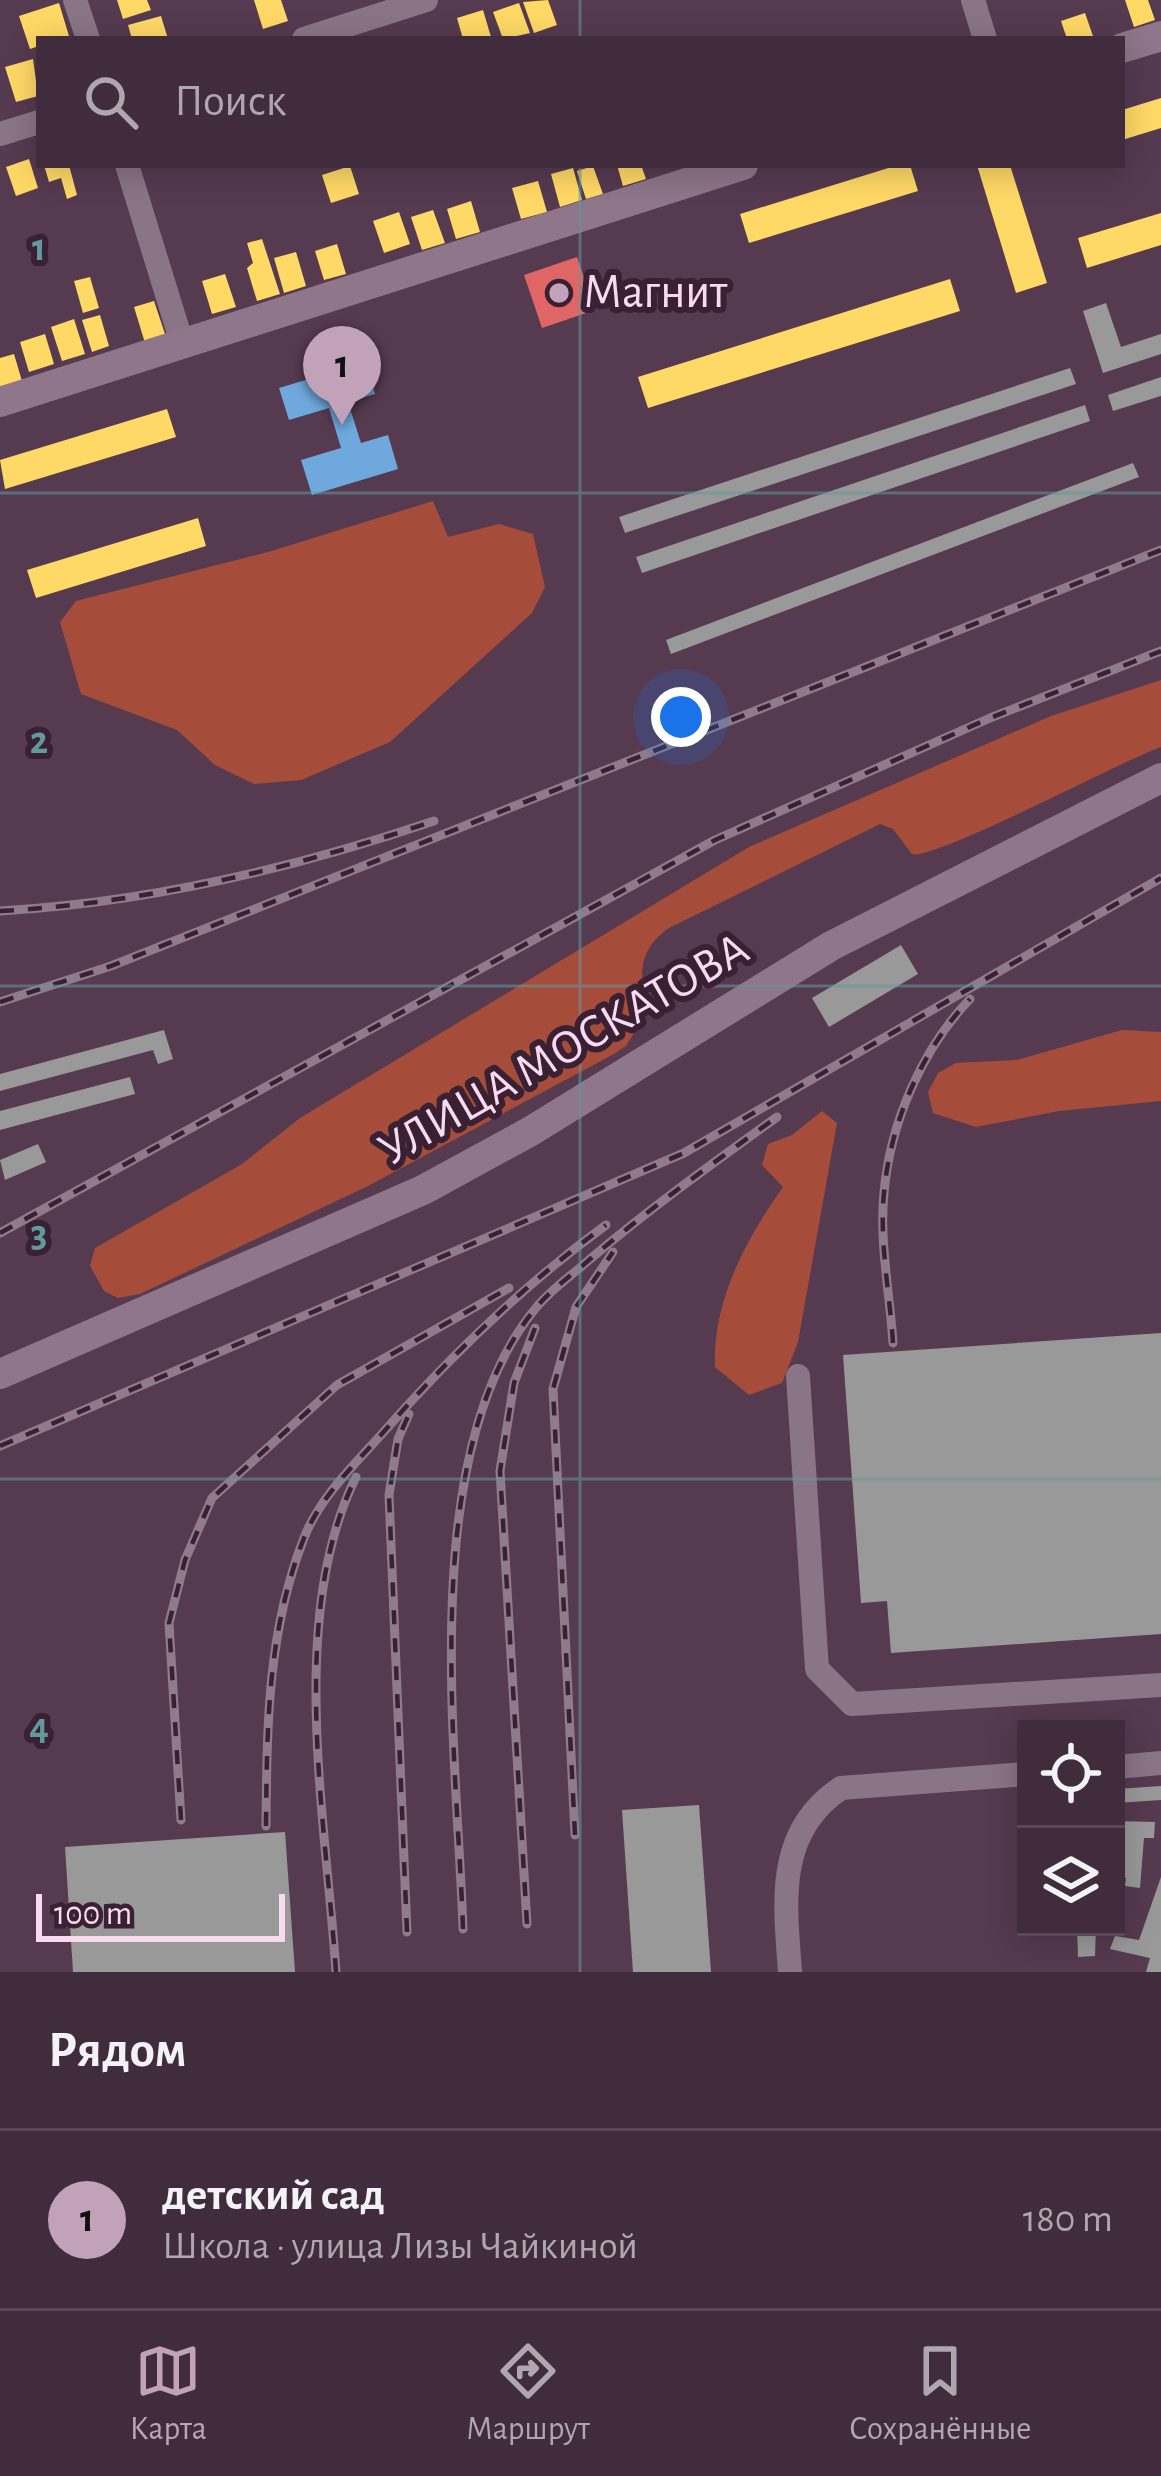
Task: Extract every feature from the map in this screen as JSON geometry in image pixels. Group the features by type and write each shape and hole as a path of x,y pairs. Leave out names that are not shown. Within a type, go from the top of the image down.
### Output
{"main road":[{"path":"1125,47 1161,36"},
{"path":"0,402 734,168"},
{"name":"УЛИЦА МОСКАТОВА","path":"0,1374 423,1190 599,1090 831,946 1161,778"}],"street":[{"path":"76,0 87,36"},
{"path":"973,0 984,36"},
{"path":"313,36 418,1"},
{"path":"0,134 36,123"},
{"path":"128,168 182,343"},
{"path":"798,1376 817,1669 852,1704 1161,1685"},
{"path":"1125,1766 1161,1763"},
{"path":"790,1972 783,1882 793,1845 816,1804 841,1788 1017,1775"}],"shaded area":[{"path":"433,501 448,537 499,524 533,534 545,587 532,613 390,742 301,780 254,784 215,765 177,730 81,694 60,622 76,601 268,552"},
{"path":"1161,680 1161,747 928,852 912,854 893,829 880,824 669,928 651,945 643,964 648,1010 626,1046 612,1055 368,1186 140,1294 118,1298 104,1291 90,1266 95,1248 242,1164 300,1118 749,847 1051,716"},
{"path":"1122,1030 1161,1032 1161,1101 1059,1111 976,1127 933,1113 928,1092 938,1073 956,1063 1017,1060"},
{"path":"822,1111 837,1123 798,1342 782,1383 749,1395 715,1367 725,1295 744,1250 783,1187 762,1165 768,1144 792,1135"}],"building: Жильё":[{"path":"117,0 147,0 151,10 123,19"},
{"path":"254,0 281,0 288,21 263,29"},
{"path":"548,0 557,25 534,33 523,2"},
{"path":"1125,0 1148,0 1155,20 1134,27"},
{"path":"59,3 69,36 36,36 36,47 30,49 19,16"},
{"path":"519,3 530,33 502,36 493,12"},
{"path":"483,10 491,36 462,36 457,18"},
{"path":"1085,13 1093,36 1066,36 1061,21"},
{"path":"161,16 167,36 131,36 128,25"},
{"path":"33,59 36,97 16,102 5,67"},
{"path":"1161,98 1161,128 1125,139 1125,109"},
{"path":"29,159 38,188 16,196 6,167"},
{"path":"45,168 70,168 77,195 67,199 61,178 49,182"},
{"path":"351,168 359,194 331,203 322,175"},
{"path":"573,168 582,200 560,207 551,174"},
{"path":"594,168 603,194 586,199 577,171"},
{"path":"618,168 642,168 646,179 623,186"},
{"path":"888,168 911,168 918,191 749,243 740,214"},
{"path":"978,168 1011,168 1047,283 1016,293"},
{"path":"538,181 547,212 521,219 512,188"},
{"path":"471,201 480,232 456,239 447,209"},
{"path":"433,210 445,243 422,250 411,217"},
{"path":"399,212 410,244 384,253 373,221"},
{"path":"1161,213 1161,245 1087,268 1078,238"},
{"path":"262,239 280,294 257,301 247,268 253,263 247,243"},
{"path":"337,244 346,274 324,280 315,251"},
{"path":"296,252 306,286 284,293 274,258"},
{"path":"225,274 236,307 212,314 202,281"},
{"path":"90,277 99,308 83,313 74,281"},
{"path":"950,279 960,311 648,408 638,377"},
{"path":"154,301 166,337 145,343 134,307"},
{"path":"100,315 109,346 92,352 82,320"},
{"path":"74,319 85,354 62,361 51,327"},
{"path":"45,334 54,364 29,372 20,342"},
{"path":"14,354 22,381 0,388 0,358"},
{"path":"167,409 176,437 5,489 0,460"},
{"path":"198,518 206,546 36,598 27,570"}],"building: Торговля":[{"name":"Магнит","path":"577,257 595,310 542,328 524,275"}],"building: Школы":[{"path":"365,362 375,394 348,402 361,443 388,435 398,469 312,495 301,460 341,448 329,408 289,420 279,388"}],"building: Промзона":[{"path":"1106,303 1121,347 1161,334 1161,354 1103,373 1083,311"},
{"path":"1070,368 1076,384 625,533 619,517"},
{"path":"1161,377 1161,396 1113,411 1108,395"},
{"path":"1085,405 1090,421 642,573 636,557"},
{"path":"1133,463 1139,477 671,654 666,640"},
{"path":"901,945 918,974 829,1027 812,998"},
{"path":"164,1030 173,1059 158,1064 153,1050 0,1091 0,1074"},
{"path":"130,1077 135,1094 0,1130 0,1111"},
{"path":"38,1144 46,1162 5,1180 0,1160"},
{"path":"1161,1333 1161,1634 891,1653 887,1601 861,1603 843,1355"},
{"path":"1161,1786 1161,1800 1125,1802 1125,1788"},
{"path":"699,1805 711,1972 633,1972 622,1810"},
{"path":"1125,1821 1155,1822 1154,1838 1144,1838 1140,1888 1125,1886"},
{"path":"285,1832 295,1972 73,1972 65,1847"},
{"path":"1161,1877 1161,1972 1146,1972 1150,1958 1110,1949 1115,1936 1139,1940"},
{"path":"1077,1936 1096,1936 1095,1956 1078,1957"}],"railway":[{"path":"0,1002 111,966 1161,550"},
{"path":"0,1233 715,840 990,718 1161,651"},
{"path":"0,911 110,900 220,881 434,821"},
{"path":"0,1446 684,1153 1161,878"},
{"path":"893,1343 883,1211 893,1140 923,1064 970,999"},
{"path":"463,1929 452,1606 458,1522 473,1442 497,1370 535,1309 554,1289 658,1204 777,1117"},
{"path":"266,1826 276,1645 292,1574 310,1524 348,1472 459,1351 515,1298 606,1225"},
{"path":"575,1835 553,1389 576,1307 613,1252"},
{"path":"181,1820 169,1623 185,1560 212,1498 337,1385 509,1288"},
{"path":"527,1924 500,1471 514,1383 535,1328"},
{"path":"407,1932 389,1495 398,1439 409,1414"},
{"path":"336,1972 316,1720 317,1655 322,1592 335,1532 356,1477"}],"place":[{"name":"Магнит","path":"559,293"},
{"name":"детский сад","path":"342,425"}]}
